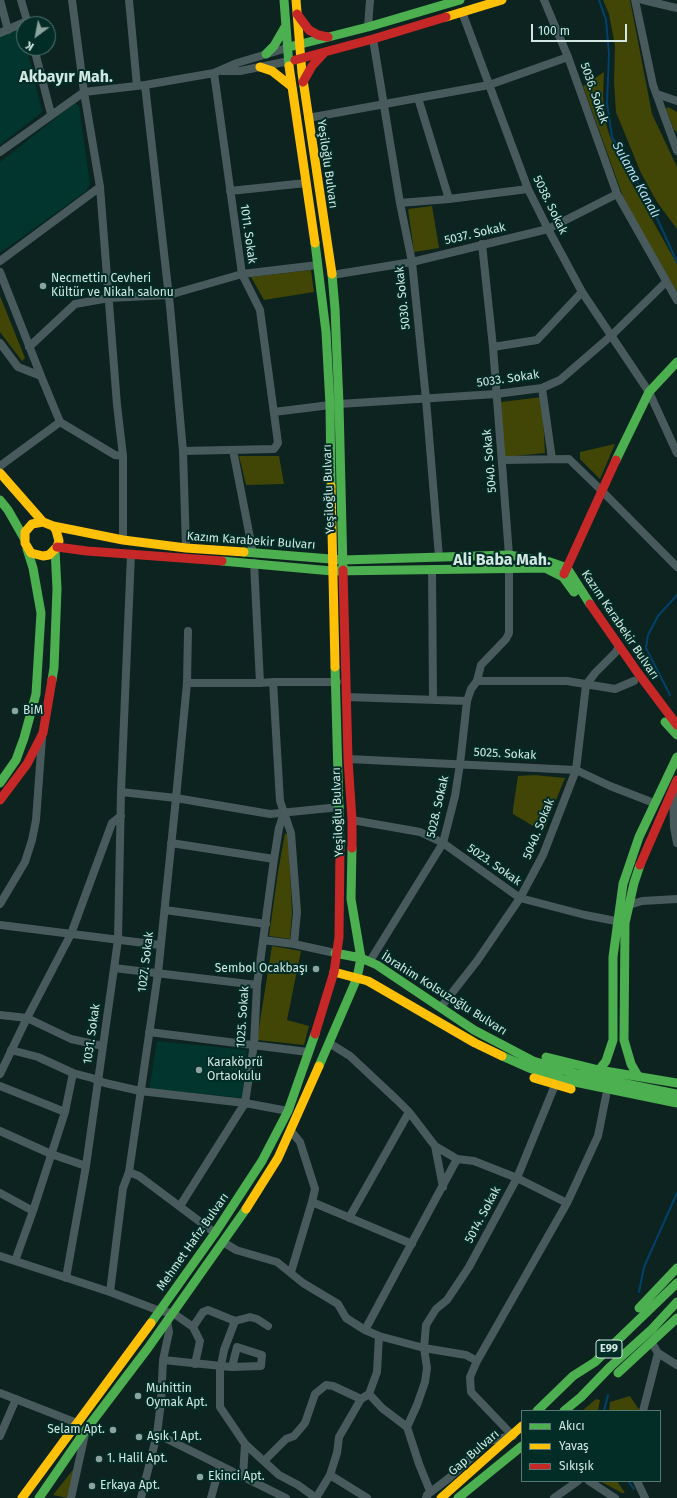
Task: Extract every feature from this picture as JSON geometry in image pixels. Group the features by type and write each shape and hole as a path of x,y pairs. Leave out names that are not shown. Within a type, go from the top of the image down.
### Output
{"main road":[{"name":"Yeşiloğlu Bulvarı","path":"284,0 291,86 318,265 334,404 344,570 346,697 352,820 351,899 361,958 357,978"},
{"name":"Yeşiloğlu Bulvarı","path":"296,0 303,82 332,275 334,404 332,571 337,682 340,807 339,937 335,953 334,972"},
{"path":"287,48 368,27 460,0"},
{"path":"288,61 324,53 502,0"},
{"path":"297,14 309,30 318,35 329,37"},
{"path":"266,54 274,46 285,26"},
{"path":"303,82 312,66 324,53"},
{"path":"260,67 272,71 291,86"},
{"path":"563,577 649,392 677,362"},
{"path":"0,473 43,522"},
{"path":"0,500 8,510 24,538 33,568 41,613 36,694 24,738 16,760 0,783"},
{"path":"0,800 27,764 43,733 54,668 56,548 58,535 53,526 43,522 37,522 28,528 24,538"},
{"name":"Kazım Karabekir Bulvarı","path":"53,526 124,540 186,548 343,560 509,555 550,562 567,568 618,649 634,681 677,735"},
{"path":"27,549 31,553 43,556 48,555 56,548"},
{"name":"Kazım Karabekir Bulvarı","path":"56,548 254,563 332,571 546,568 563,577 675,722"},
{"path":"638,1076 631,1064 624,1040 621,923 623,884 639,837 677,757"},
{"path":"599,1070 606,1061 613,1040 613,957 621,923 629,905 638,869 675,785"},
{"name":"İbrahim Kolsuzoğlu Bulvarı","path":"335,953 370,961 474,1030 533,1061 677,1102"},
{"name":"İbrahim Kolsuzoğlu Bulvarı","path":"334,972 368,981 475,1043 529,1068 558,1078 677,1094"},
{"name":"Mehmet Hafız Bulvarı","path":"22,1498 160,1311 215,1233 262,1161 288,1111 325,1005 334,972"},
{"name":"Mehmet Hafız Bulvarı","path":"39,1498 85,1431 173,1313 223,1242 278,1158 357,978"},
{"path":"475,1043 497,1059 518,1071 555,1085 606,1096 659,1104 677,1109"},
{"path":"505,1047 515,1047 550,1059 599,1070 677,1083"},
{"path":"573,1376 592,1354 677,1268"},
{"name":"E99","path":"538,1410 573,1376 595,1362 656,1305 677,1283"},
{"name":"E99","path":"565,1410 581,1397 611,1366 652,1329 677,1302"},
{"path":"581,1397 610,1380 652,1343 677,1318"},
{"name":"Gap Bulvarı","path":"441,1498 513,1436 521,1427"},
{"name":"Gap Bulvarı","path":"458,1498 521,1447"}],"street":[{"path":"0,0 4,31 16,27"},
{"path":"22,0 25,16"},
{"path":"72,0 84,92 100,187 108,298 123,456 124,540"},
{"path":"129,0 169,295 183,451 186,548"},
{"path":"368,27 370,0"},
{"name":"5036. Sokak","path":"544,0 568,57 616,194 677,300"},
{"path":"635,0 653,85 677,151"},
{"path":"643,0 677,8"},
{"name":"5038. Sokak","path":"462,12 528,189 582,292 649,392 677,453"},
{"name":"5030. Sokak","path":"373,39 400,203 412,262 426,399 439,557"},
{"path":"217,72 237,63 287,48"},
{"path":"36,56 51,114"},
{"path":"308,118 489,85 568,57"},
{"path":"0,152 51,114 84,92 141,85 217,72 240,71 288,61"},
{"name":"1011. Sokak","path":"217,72 230,191 242,274 260,310 278,443 274,449 233,450"},
{"path":"657,94 677,101"},
{"path":"418,98 449,199"},
{"path":"230,191 306,182"},
{"path":"0,261 100,187"},
{"path":"400,203 449,199 528,189"},
{"name":"5037. Sokak","path":"332,275 412,262 548,229 616,194"},
{"name":"5040. Sokak","path":"481,665 506,639 509,633 509,555 493,347 482,244"},
{"path":"29,347 75,304 108,298 169,295 242,274 318,265"},
{"path":"0,272 40,376 60,422 115,455 123,456"},
{"name":"5033. Sokak","path":"274,412 334,404 496,394 542,388 560,380 612,335 666,282"},
{"path":"493,347 537,340 582,292"},
{"path":"0,343 18,367 40,376"},
{"path":"542,388 552,459"},
{"path":"0,466 60,422"},
{"path":"183,451 233,450 253,553"},
{"path":"502,460 569,459 677,567"},
{"name":"1031. Sokak","path":"66,1278 86,1166 118,940 121,792 131,554"},
{"path":"254,563 260,683"},
{"path":"432,569 433,699"},
{"name":"1027. Sokak","path":"110,1292 123,1188 129,1172 158,973 187,682 188,630"},
{"path":"586,685 595,673 618,649"},
{"name":"5028. Sokak","path":"370,961 443,843 455,796 467,701 471,689 477,681 481,665"},
{"path":"477,681 567,681 615,689 634,681"},
{"path":"187,682 337,682"},
{"path":"273,682 280,801 291,833 297,912 294,944"},
{"name":"5040. Sokak","path":"441,1007 477,961 520,898 543,855 576,770 586,685"},
{"path":"346,697 467,701"},
{"path":"0,904 26,862 32,840 36,820 43,733"},
{"name":"5025. Sokak","path":"348,759 576,770 654,803"},
{"path":"675,785 674,827 677,843"},
{"path":"121,792 176,798 270,814 340,807"},
{"name":"1025. Sokak","path":"180,1206 246,1103 254,1044 257,986 263,940 279,828 284,813"},
{"path":"0,1074 3,1061 11,1050 71,934 112,823 121,816"},
{"name":"5023. Sokak","path":"352,820 420,832 443,843 520,898 621,923"},
{"path":"171,843 274,859"},
{"path":"629,905 642,901 677,899"},
{"path":"165,910 266,924"},
{"path":"0,925 160,945"},
{"path":"263,940 294,944 335,953"},
{"path":"114,968 257,986"},
{"path":"0,1015 27,1018 71,1039 103,1046"},
{"path":"149,1032 308,1052"},
{"path":"329,1043 350,1056 409,1112 435,1146 457,1159 474,1161 517,1178 567,1203"},
{"path":"11,1050 38,1057 73,1073 104,1084 140,1091 246,1103 288,1111"},
{"path":"15,1261 65,1112 73,1073"},
{"name":"5014. Sokak","path":"407,1427 425,1382 427,1368 424,1348 426,1325 436,1309 447,1300 469,1267 517,1178 555,1085"},
{"path":"0,1086 65,1112"},
{"path":"513,1436 472,1392 470,1377 477,1361 567,1203 598,1136 606,1096"},
{"path":"349,1218 409,1112"},
{"path":"291,1131 300,1142 315,1189 291,1272"},
{"path":"0,1132 51,1154 86,1166"},
{"path":"435,1146 443,1187"},
{"path":"365,1330 457,1159"},
{"path":"129,1172 139,1176 215,1233"},
{"path":"0,1193 32,1212"},
{"path":"312,1202 412,1244"},
{"path":"223,1242 236,1250 277,1262 303,1283 338,1304 346,1318 365,1330 379,1336 424,1348 466,1355 477,1361"},
{"path":"0,1256 110,1292 160,1311 173,1313 193,1327 200,1341 195,1364"},
{"path":"193,1327 203,1312 208,1310 235,1321 250,1317 268,1326"},
{"path":"141,1498 157,1434 161,1402 163,1360 169,1332 167,1321"},
{"path":"235,1321 224,1350 221,1365 220,1407 246,1444 279,1475 298,1485 316,1498 330,1475 337,1453 339,1437 361,1399 369,1394 377,1372 379,1336"},
{"path":"652,1343 658,1353 677,1365"},
{"path":"643,1410 658,1353"},
{"path":"163,1360 232,1367"},
{"path":"264,1461 286,1439 294,1436 305,1423 315,1394 326,1385 333,1386 361,1399"},
{"path":"0,1393 77,1423"},
{"path":"369,1394 382,1408 407,1427 418,1459 427,1496 489,1441 513,1436"},
{"path":"0,1436 16,1399"},
{"path":"72,1498 85,1431"},
{"path":"157,1434 286,1498"},
{"path":"243,1477 246,1444"},
{"path":"211,1498 220,1465"},
{"path":"330,1475 367,1498"},
{"path":"554,1498 577,1482"},
{"path":"590,1482 616,1498"},
{"path":"637,1482 645,1498"}],"shaded area":[{"path":"16,29 16,56 29,56 42,112 0,145 0,36"},
{"path":"75,103 79,106 90,184 85,192 0,253 0,162"},
{"name":"Karaköprü Ortaokulu","path":"157,1041 247,1050 242,1098 149,1089"}],"green space":[{"path":"603,0 630,0 652,114 677,167 677,229 657,202 641,173 616,112 614,81 615,46 609,14"},
{"path":"604,72 603,96 606,123 609,134 628,177 677,264 677,292 625,202 583,86"},
{"path":"668,107 677,112 677,132 674,130 666,109"},
{"path":"432,206 439,248 414,252 408,209"},
{"path":"311,270 314,292 264,300 251,277"},
{"path":"0,296 25,358 22,361 0,332"},
{"path":"542,397 545,453 504,457 501,402"},
{"path":"615,444 600,479 580,459 580,452"},
{"path":"239,456 279,456 284,484 246,485"},
{"path":"534,775 565,778 543,832 513,814 518,776"},
{"path":"285,833 288,835 292,912 290,939 269,936"},
{"path":"272,946 301,951 287,1020 309,1026 304,1045 257,1040"},
{"path":"630,1396 639,1410 609,1410 610,1402"},
{"path":"596,1399 600,1400 598,1410 583,1410"},
{"path":"76,1466 67,1498 53,1495"},
{"path":"602,1482 618,1482 625,1493 622,1493"}],"waterway":[{"name":"Sulama Kanalı","path":"599,0 606,20 609,54 607,103 612,137 656,216 677,262"},
{"name":"Sulama Kanalı","path":"670,695 646,648 648,635 658,616 677,595"},
{"name":"Sulama Kanalı","path":"639,1292 644,1267 677,1193"},
{"name":"Sulama Kanalı","path":"604,1410 608,1395"},
{"name":"Sulama Kanalı","path":"629,1482 634,1489"}],"traffic: fast":[{"path":"284,0 289,66"},
{"path":"293,46 368,27 460,0"},
{"path":"266,54 274,46 285,27"},
{"path":"315,243 326,332 330,405 331,486"},
{"path":"332,274 339,404 343,570"},
{"path":"616,460 649,392 677,362"},
{"path":"0,500 8,510 24,538"},
{"path":"0,783 16,760 24,738 36,694 41,613 33,568 27,549"},
{"path":"52,680 54,668 57,589 55,549"},
{"path":"244,552 343,560 509,555 550,562 567,568 590,604"},
{"path":"222,561 332,571 545,568 563,577 574,592"},
{"path":"335,667 340,848"},
{"path":"665,722 677,735"},
{"path":"599,1070 606,1061 613,1040 613,957 623,884 639,837 677,757"},
{"path":"319,1066 357,978 361,958 351,899 352,848"},
{"path":"638,1076 631,1064 624,1040 625,923 634,883 640,865"},
{"path":"335,953 361,958 377,965 474,1030 533,1061 577,1074 677,1094"},
{"path":"151,1323 215,1233 262,1161 288,1111 315,1034"},
{"path":"502,1056 529,1068 565,1080 677,1103"},
{"path":"546,1057 599,1070 677,1083"},
{"path":"39,1498 85,1431 148,1348 246,1209"},
{"path":"639,1308 677,1268"},
{"path":"538,1410 573,1376 595,1362 677,1283"},
{"path":"565,1410 581,1397 611,1366 652,1329 677,1302"},
{"path":"618,1373 677,1318"},
{"path":"458,1498 521,1447"}],"traffic: slow":[{"path":"296,0 302,73 332,274"},
{"path":"446,17 502,0"},
{"path":"289,66 315,243"},
{"path":"260,67 272,71 291,86"},
{"path":"0,473 43,522"},
{"path":"331,486 335,667"},
{"path":"53,526 56,530 59,541 57,547 49,555 43,556 31,553 25,543 25,532 32,524 43,522 53,526 123,540 186,548 244,552"},
{"path":"334,972 368,981 475,1043 502,1056"},
{"path":"246,1209 278,1158 319,1066"},
{"path":"534,1078 571,1089"},
{"path":"22,1498 151,1323"},
{"path":"441,1498 521,1427"}],"traffic: jam":[{"path":"297,14 309,30 318,35 328,37"},
{"path":"295,60 446,17"},
{"path":"303,82 312,66 324,53"},
{"path":"564,574 616,460"},
{"path":"57,547 87,551 222,561"},
{"path":"343,570 352,848"},
{"path":"590,604 638,673 677,725"},
{"path":"0,800 27,764 43,733 52,680"},
{"path":"640,865 677,780"},
{"path":"315,1034 334,972 339,937 340,848"}],"place":[{"name":"Necmettin Cevheri Kültür ve Nikah salonu","path":"43,286"},
{"name":"BiM","path":"15,711"},
{"name":"Sembol Ocakbaşı","path":"316,969"},
{"name":"Karaköprü Ortaokulu","path":"199,1070"},
{"name":"Muhittin Oymak Apt.","path":"138,1396"},
{"name":"Selam Apt.","path":"113,1430"},
{"name":"Aşık 1 Apt.","path":"139,1437"},
{"name":"1. Halil Apt.","path":"99,1459"},
{"name":"Ekinci Apt.","path":"200,1477"},
{"name":"Erkaya Apt.","path":"92,1486"}],"district":[{"name":"Akbayır Mah.","path":"66,78"},
{"name":"Ali Baba Mah.","path":"502,561"}]}
